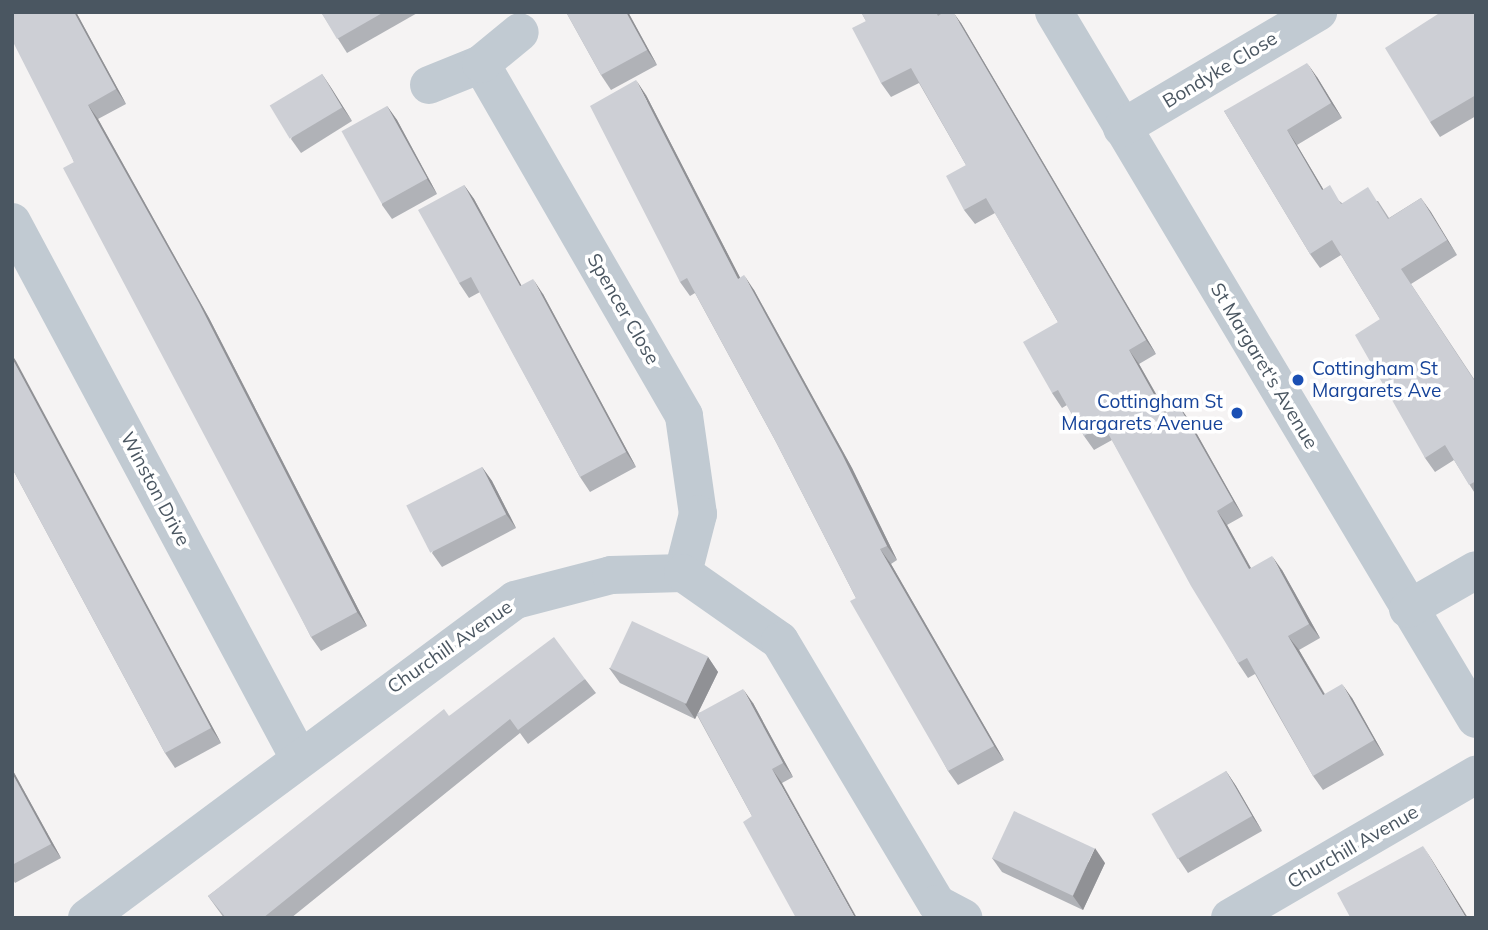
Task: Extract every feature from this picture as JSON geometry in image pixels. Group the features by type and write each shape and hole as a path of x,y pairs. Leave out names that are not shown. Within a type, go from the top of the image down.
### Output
{"street":[{"name":"St Margaret's Avenue","path":"1054,12 1476,719"},
{"name":"Bondyke Close","path":"1122,128 1318,12"},
{"path":"429,85 481,64 520,32"},
{"name":"Spencer Close","path":"481,64 684,416 698,514 683,573"},
{"name":"Winston Drive","path":"12,222 298,756"},
{"path":"1408,609 1476,570"},
{"path":"683,573 780,641 937,904 963,918"},
{"name":"Churchill Avenue","path":"87,918 298,756 515,600 611,575 683,573"},
{"name":"Churchill Avenue","path":"1230,918 1476,775"}],"building":[{"path":"12,12 74,12 116,89 88,105 199,303 357,612 311,637 63,168 74,162 12,40"},
{"path":"321,12 384,12 337,39"},
{"path":"566,12 626,12 647,50 601,75"},
{"path":"861,12 936,12 938,16 944,12 953,12 1146,340 1129,350 1165,414 1179,406 1233,501 1217,511 1249,569 1272,556 1309,624 1288,636 1323,695 1342,684 1374,740 1313,776 1247,658 1238,663 1191,586 1103,424 1084,436 1058,390 1052,393 1023,342 1058,322 986,198 964,210 946,176 966,165 911,68 881,83 852,28 866,21"},
{"path":"1441,12 1476,12 1476,95 1430,122 1385,48"},
{"path":"1307,63 1331,103 1287,130 1322,190 1330,185 1341,204 1368,187 1388,219 1421,198 1447,240 1401,269 1476,383 1476,481 1469,485 1445,445 1425,458 1355,335 1380,319 1332,240 1310,254 1224,111"},
{"path":"322,74 342,107 290,139 270,105"},
{"path":"636,80 738,279 744,275 842,454 887,546 880,549 994,746 948,771 850,601 856,598 776,442 687,278 680,282 590,106"},
{"path":"387,106 427,179 382,204 342,131"},
{"path":"464,185 520,286 533,279 626,452 580,477 471,277 459,283 418,210"},
{"path":"12,358 211,728 165,753 12,468"},
{"path":"482,467 506,514 430,553 406,506"},
{"path":"632,621 708,656 686,704 610,668"},
{"path":"554,637 585,679 518,730 510,719 263,918 226,918 208,896 444,709 449,716"},
{"path":"743,689 783,763 772,769 855,918 796,918 743,822 752,816 697,714"},
{"path":"1226,771 1252,816 1178,859 1152,814"},
{"path":"12,773 51,844 12,865"},
{"path":"1014,811 1095,849 1073,896 992,858"},
{"path":"1423,846 1466,918 1348,918 1350,917 1337,893"}],"place":[{"name":"Cottingham St Margarets Ave","path":"1298,380"},
{"name":"Cottingham St Margarets Avenue","path":"1237,413"}]}
